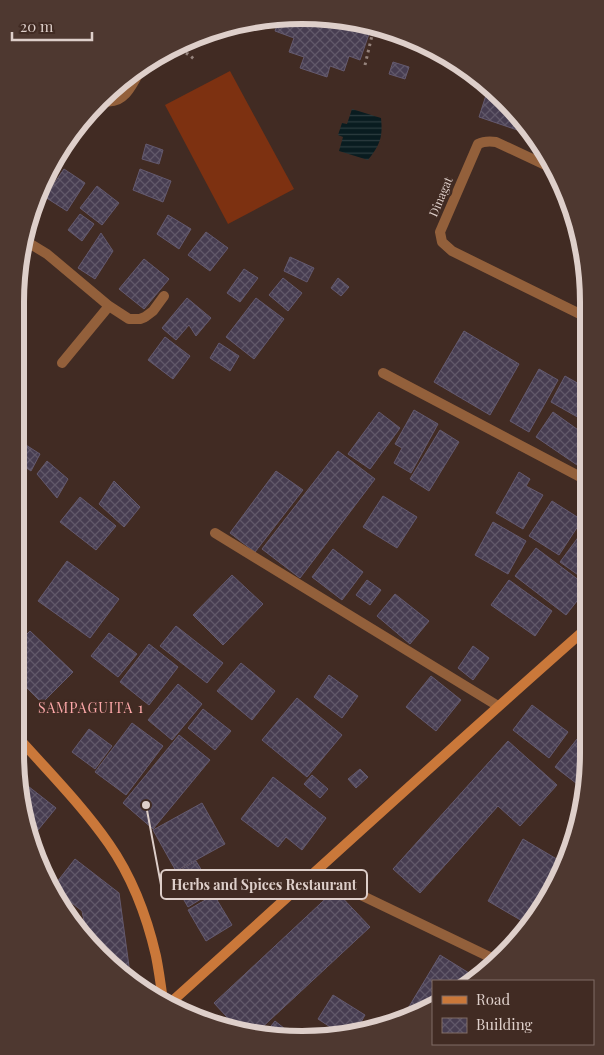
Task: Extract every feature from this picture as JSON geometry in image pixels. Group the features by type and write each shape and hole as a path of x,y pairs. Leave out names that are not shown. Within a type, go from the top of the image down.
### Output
{"street":[{"path":"110,101 121,99 134,80"},
{"name":"Dinagat","path":"544,164 496,142 490,141 478,144 440,232 442,242 452,250 580,314"},
{"path":"30,244 47,254 110,306 129,319 140,320 145,318 164,296"},
{"path":"62,363 110,306"},
{"path":"383,373 580,476"},
{"path":"215,533 498,706"},
{"path":"174,1000 580,634"},
{"path":"24,744 81,808 109,844 127,876 139,901 149,931 162,993"},
{"path":"316,873 490,957"}],"path":[{"path":"366,65 373,33"},
{"path":"179,52 188,54 194,59"}],"shaded area":[{"path":"230,71 294,189 228,224 165,105"}],"water":[{"path":"352,109 381,118 382,130 380,140 368,160 339,151 343,137 338,135 342,123 347,124"}],"building":[{"path":"320,24 356,29 369,34 360,60 349,56 344,71 330,66 327,77 300,68 304,57 289,52 294,38 275,31 278,25"},
{"path":"393,62 409,67 405,79 389,74"},
{"path":"486,94 499,105 522,132 479,117"},
{"path":"146,144 163,150 159,164 142,159"},
{"path":"64,169 85,183 67,211 45,197"},
{"path":"140,169 171,181 163,202 133,190"},
{"path":"97,186 119,203 102,225 80,208"},
{"path":"80,214 94,224 82,241 68,230"},
{"path":"168,215 191,229 179,249 157,234"},
{"path":"206,232 228,248 210,271 188,255"},
{"path":"101,233 113,251 95,279 78,268"},
{"path":"290,257 314,268 307,282 284,271"},
{"path":"144,259 169,279 144,309 119,289"},
{"path":"244,269 258,278 240,302 227,293"},
{"path":"283,278 302,293 288,311 269,295"},
{"path":"338,278 349,287 341,296 331,288"},
{"path":"187,298 211,318 196,336 189,325 176,340 162,328"},
{"path":"256,298 284,319 254,359 226,337"},
{"path":"464,331 519,364 490,415 434,382"},
{"path":"165,337 190,356 173,379 148,360"},
{"path":"219,343 239,356 230,371 210,358"},
{"path":"539,369 558,380 529,432 510,421"},
{"path":"565,376 580,384 580,418 551,402"},
{"path":"414,410 438,424 411,473 394,463 402,448 395,444"},
{"path":"379,412 400,428 370,469 348,454"},
{"path":"553,412 580,431 580,467 536,437"},
{"path":"440,430 459,442 429,491 410,479"},
{"path":"24,444 40,454 31,471 24,466"},
{"path":"338,451 375,479 300,578 262,549"},
{"path":"47,461 68,479 57,498 37,474"},
{"path":"276,471 303,490 255,552 230,533"},
{"path":"519,472 530,479 526,486 543,495 523,529 496,513"},
{"path":"114,481 140,507 124,527 99,504"},
{"path":"383,496 417,517 397,548 363,527"},
{"path":"80,497 116,526 96,550 60,522"},
{"path":"552,501 580,519 580,523 559,555 529,536"},
{"path":"493,522 526,541 508,574 475,555"},
{"path":"580,535 580,576 560,562"},
{"path":"536,548 580,581 580,597 566,615 515,576"},
{"path":"333,549 363,572 342,600 312,577"},
{"path":"67,561 119,599 90,638 38,601"},
{"path":"232,575 263,604 223,645 193,615"},
{"path":"367,580 381,590 370,605 356,595"},
{"path":"509,580 552,611 535,636 491,605"},
{"path":"395,594 429,621 410,644 377,616"},
{"path":"176,626 223,663 207,683 160,646"},
{"path":"30,631 73,672 42,703 24,685 24,637"},
{"path":"109,633 137,654 118,677 91,656"},
{"path":"149,644 178,667 149,705 120,682"},
{"path":"473,646 489,658 473,680 458,668"},
{"path":"241,663 275,691 252,720 217,691"},
{"path":"329,675 358,696 342,718 314,697"},
{"path":"431,676 461,700 436,731 406,707"},
{"path":"178,684 202,704 172,740 148,720"},
{"path":"297,698 342,735 307,777 262,740"},
{"path":"532,705 568,732 549,758 513,730"},
{"path":"203,709 231,731 215,750 188,728"},
{"path":"132,723 163,746 126,795 95,772"},
{"path":"89,729 112,746 95,769 72,752"},
{"path":"179,735 210,760 153,829 123,803"},
{"path":"577,739 580,741 578,785 555,767"},
{"path":"508,741 557,785 520,826 498,806 420,893 393,869"},
{"path":"360,769 368,777 356,788 348,779"},
{"path":"312,775 328,789 320,798 304,784"},
{"path":"273,777 326,818 302,850 286,837 278,847 241,819"},
{"path":"25,784 56,808 36,833"},
{"path":"202,803 225,844 176,871 153,830"},
{"path":"523,839 559,860 543,892 523,922 488,901"},
{"path":"75,859 119,893 130,971 105,950 85,927 82,911 64,897 56,883"},
{"path":"196,861 214,891 188,907 170,876"},
{"path":"335,890 370,927 261,1028 232,1022 214,1003"},
{"path":"214,895 232,925 206,941 188,910"},
{"path":"440,955 469,973 463,980 432,980 432,999 407,1010"},
{"path":"333,995 365,1015 359,1025 334,1029 318,1019"},
{"path":"275,1021 288,1031 284,1031 268,1029"}],"place":[{"name":"Herbs and Spices Restaurant","path":"146,805"}],"district":[{"name":"SAMPAGUITA 1","path":"91,708"}]}
